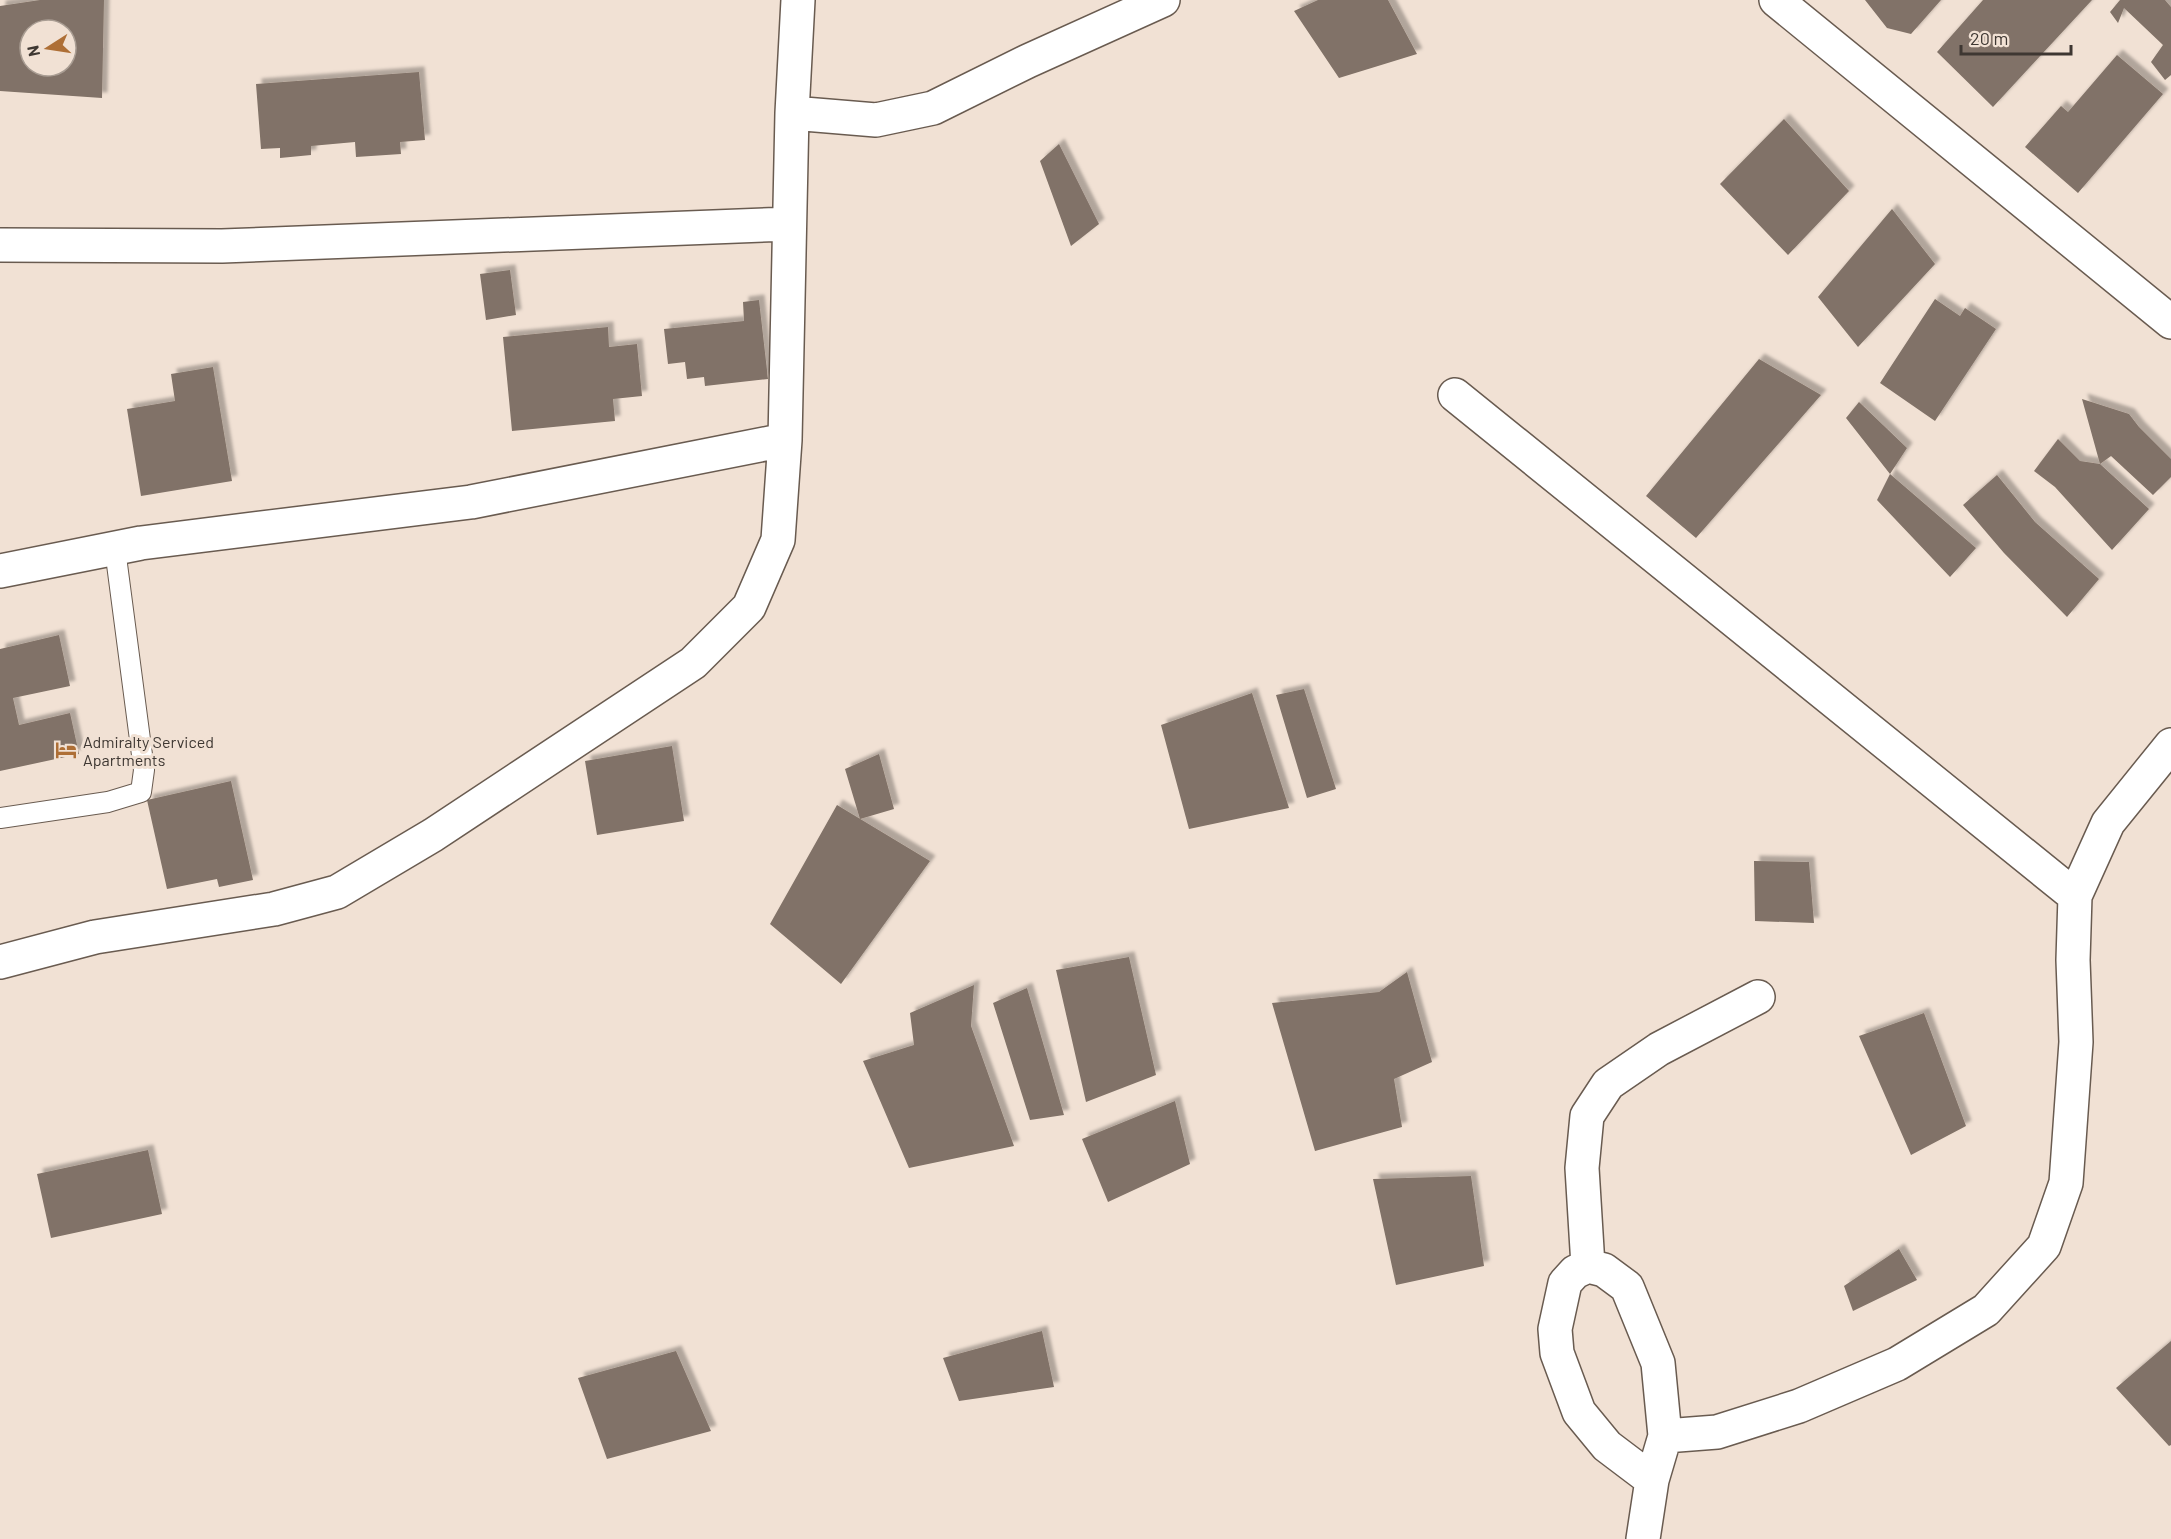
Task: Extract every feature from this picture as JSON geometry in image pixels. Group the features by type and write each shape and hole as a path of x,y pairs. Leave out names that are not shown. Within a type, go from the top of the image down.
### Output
{"street":[{"path":"0,962 95,937 274,909 338,892 433,835 693,663 749,607 778,540 785,440 792,113 798,0"},
{"path":"792,113 876,120 933,108 1028,61 1163,0"},
{"path":"1776,0 2171,322"},
{"path":"0,245 222,246 789,224"},
{"path":"1455,395 2074,896"},
{"path":"0,571 141,543 471,502 785,440"},
{"path":"1665,1436 1717,1432 1799,1406 1897,1364 1986,1310 2044,1246 2066,1183 2076,1042 2073,960 2074,896 2108,823 2171,746"},
{"path":"1587,1266 1582,1168 1587,1116 1608,1084 1659,1049 1758,997"},
{"path":"1643,1539 1652,1480 1665,1436 1658,1363 1627,1287 1604,1270 1587,1266 1575,1272 1565,1283 1555,1329 1557,1353 1579,1412 1607,1446 1652,1480"}],"lane":[{"path":"0,818 108,802 141,792 144,770 115,549"}],"building":[{"path":"40,0 104,0 102,98 0,91 0,6"},
{"path":"1318,0 1388,0 1417,54 1339,78 1294,11"},
{"path":"1865,0 1941,0 1911,34 1887,28"},
{"path":"1983,0 2092,0 1993,107 1937,52"},
{"path":"2120,0 2165,0 2171,7 2171,75 2165,80 2151,62 2163,45 2124,8 2118,23 2110,12"},
{"path":"2117,55 2163,94 2078,193 2025,147 2061,106 2068,112"},
{"path":"419,72 425,140 400,142 401,154 356,157 355,142 311,146 311,155 280,158 280,148 261,149 256,84"},
{"path":"1784,119 1849,191 1788,255 1720,184"},
{"path":"1059,144 1099,224 1071,246 1040,161"},
{"path":"1892,209 1935,264 1858,347 1818,297"},
{"path":"510,270 516,315 486,320 480,274"},
{"path":"1935,299 1960,316 1965,308 1996,329 1935,421 1880,383"},
{"path":"759,300 768,379 705,386 704,377 687,379 685,362 668,364 664,329 744,321 743,302"},
{"path":"608,327 609,347 637,344 642,396 613,399 615,421 512,431 503,337"},
{"path":"1759,359 1821,395 1696,538 1646,496"},
{"path":"213,367 232,481 141,496 127,409 175,401 171,374"},
{"path":"2082,399 2129,414 2171,459 2171,477 2153,495 2111,456 2100,464"},
{"path":"1859,402 1907,448 1890,474 1846,418"},
{"path":"2058,439 2080,461 2100,464 2149,509 2112,550 2055,487 2034,471"},
{"path":"1890,474 1976,548 1950,577 1877,500"},
{"path":"1997,475 2035,522 2099,579 2067,617 2004,553 1963,505"},
{"path":"59,635 70,686 13,698 19,725 70,713 79,754 0,771 0,649"},
{"path":"1304,689 1336,789 1307,798 1276,695"},
{"path":"1252,693 1289,808 1189,829 1161,725"},
{"path":"672,746 684,821 597,835 585,761"},
{"path":"879,754 894,809 860,819 845,769"},
{"path":"231,781 253,880 219,887 217,879 167,889 147,800"},
{"path":"837,805 930,861 841,984 770,924"},
{"path":"1754,861 1809,862 1814,923 1755,921"},
{"path":"1129,957 1156,1075 1086,1102 1056,970"},
{"path":"1407,972 1432,1062 1394,1079 1402,1127 1315,1151 1272,1003 1379,992"},
{"path":"974,985 971,1026 1014,1146 909,1168 863,1061 914,1045 910,1013"},
{"path":"1027,988 1064,1115 1030,1120 993,1003"},
{"path":"1924,1013 1966,1126 1911,1155 1859,1036"},
{"path":"1175,1101 1190,1164 1108,1202 1082,1139"},
{"path":"148,1150 162,1214 51,1238 37,1174"},
{"path":"1471,1176 1484,1266 1396,1285 1373,1179"},
{"path":"1899,1249 1917,1280 1853,1311 1844,1286"},
{"path":"1042,1331 1054,1387 959,1401 943,1358"},
{"path":"2171,1341 2171,1445 2169,1446 2116,1388"},
{"path":"676,1351 711,1431 607,1459 578,1378"}],"place":[{"name":"Admiralty Serviced Apartments","path":"66,750"}]}
